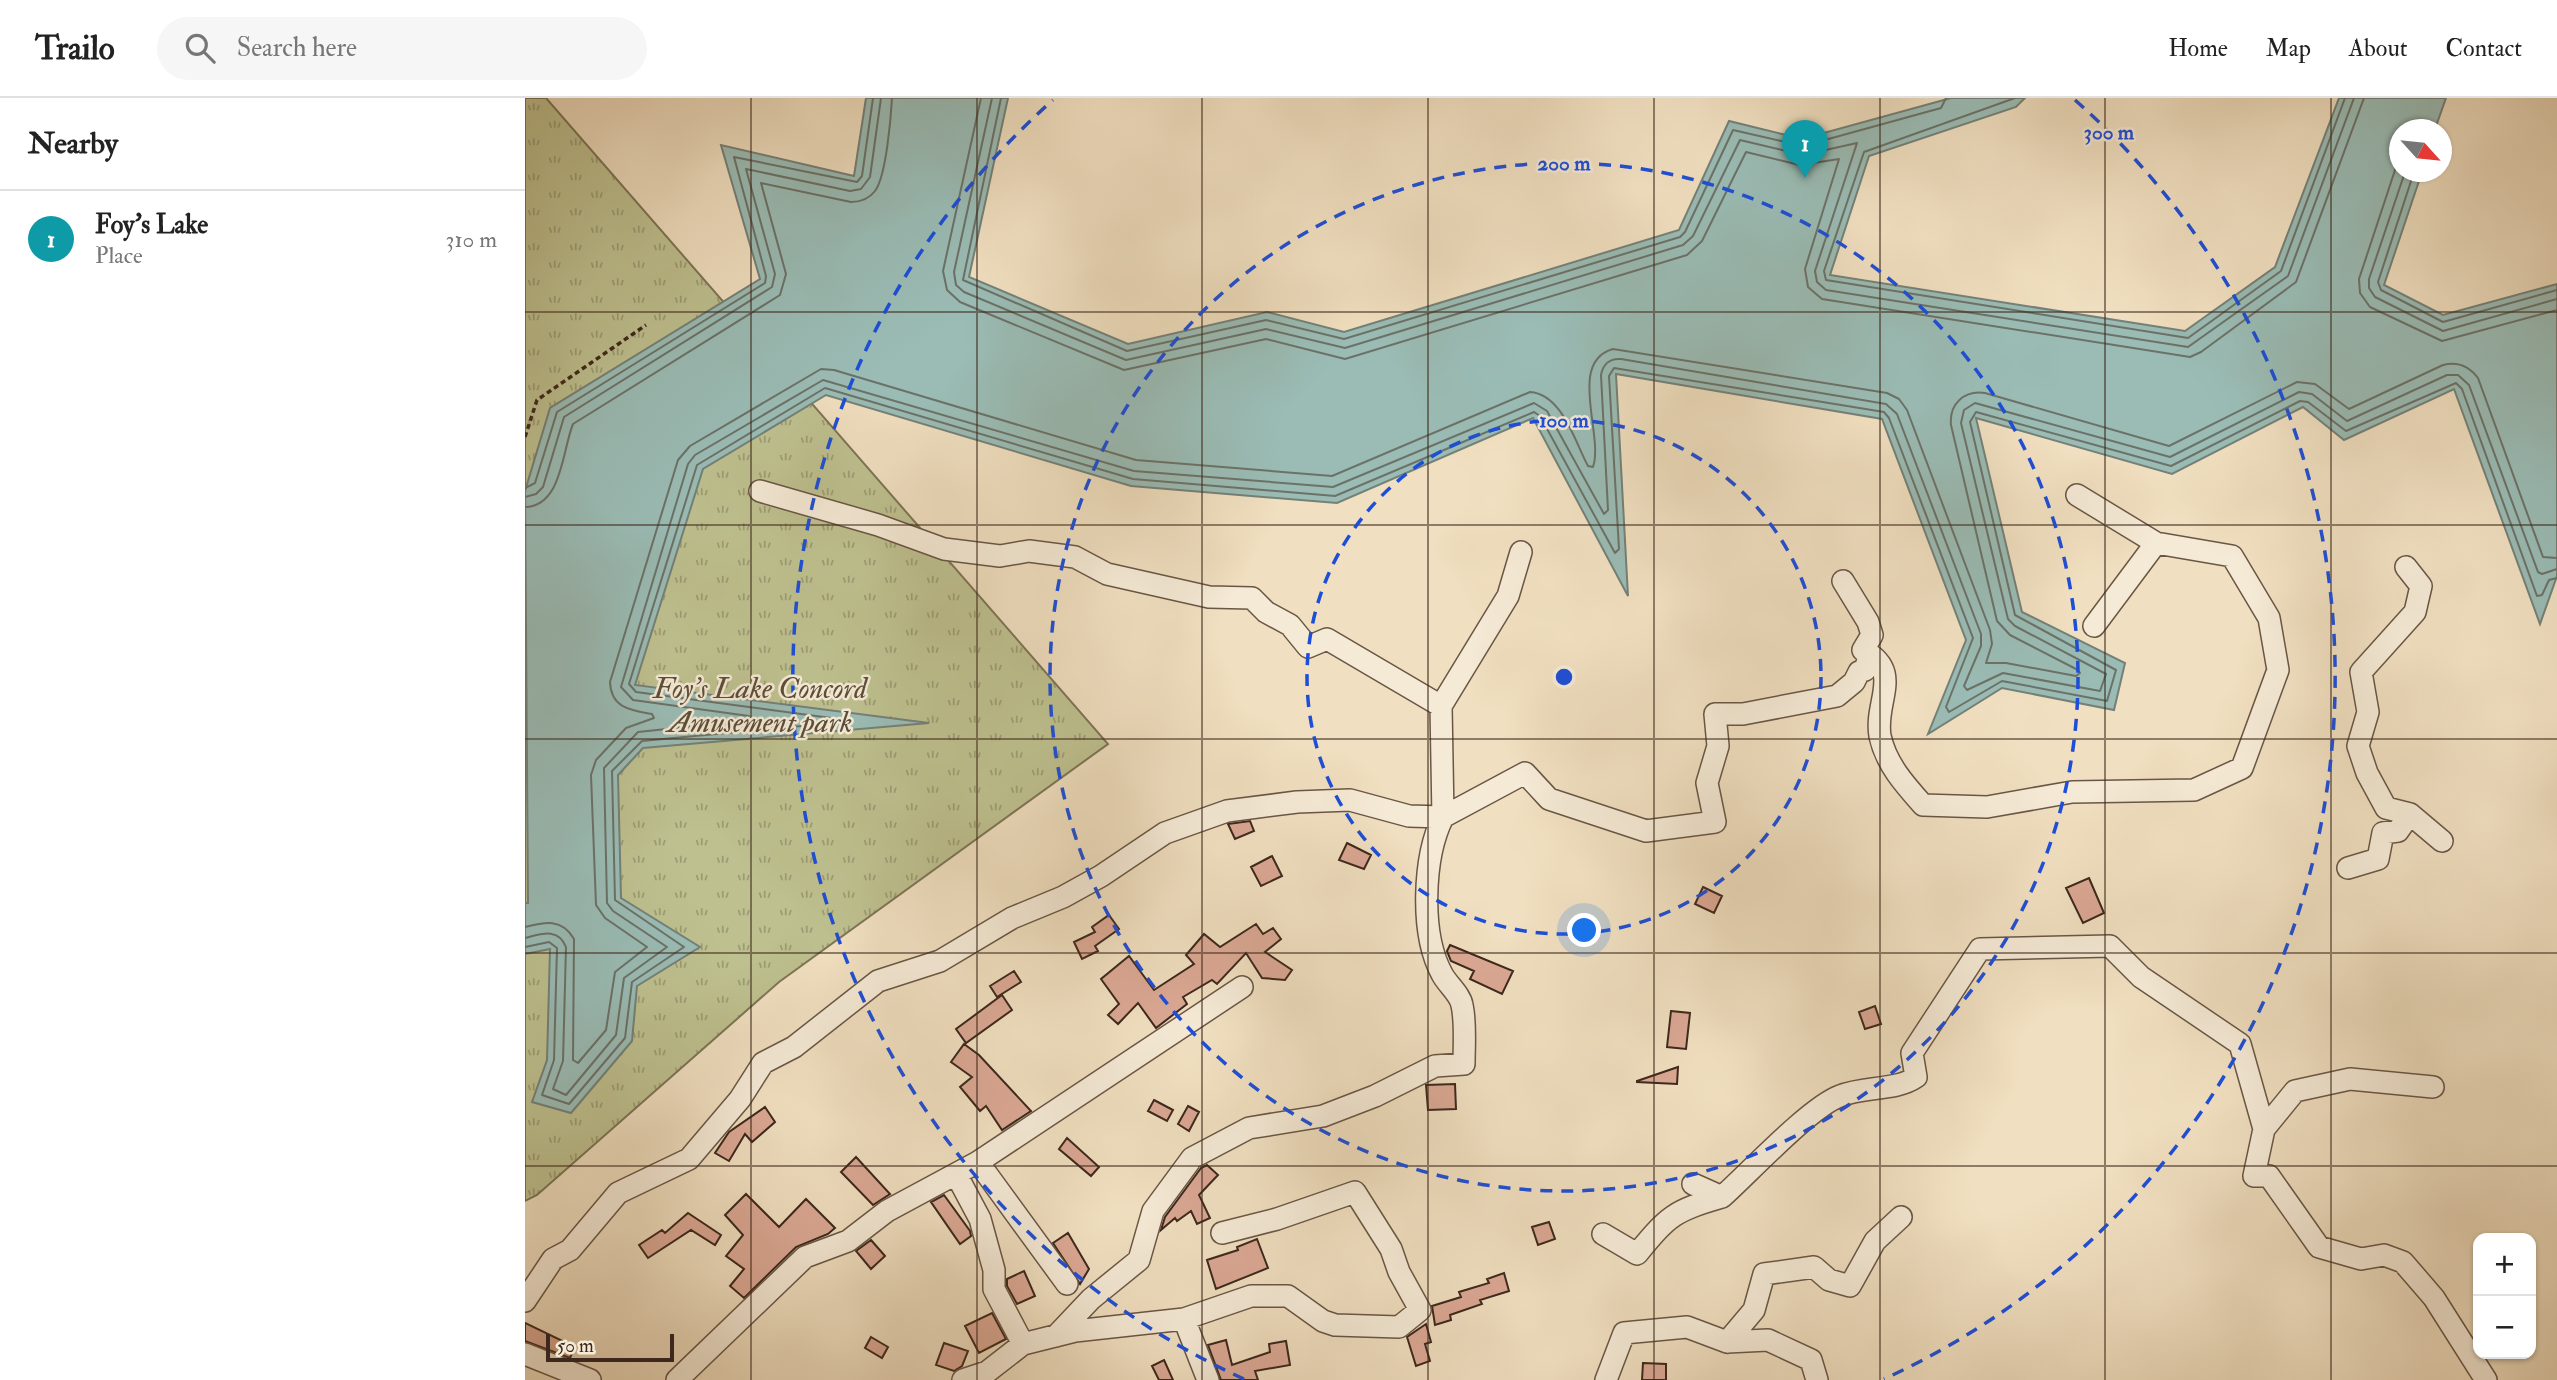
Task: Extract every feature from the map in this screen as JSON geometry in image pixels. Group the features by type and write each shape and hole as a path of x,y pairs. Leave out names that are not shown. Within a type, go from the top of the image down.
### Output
{"street":[{"path":"760,491 878,525 944,549 1000,556 1029,551 1075,557 1107,574 1209,597 1252,598 1266,612 1290,625 1308,647 1327,639 1441,706"},
{"path":"1863,650 1878,658 1887,677 1880,708 1881,737 1896,775 1923,805 1987,807 2072,792 2194,790 2242,768 2278,670 2269,618 2232,556 2156,543 2077,495"},
{"path":"2094,626 2156,543"},
{"path":"1056,1336 1091,1299 1139,1260 1153,1211 1192,1157 1249,1128 1323,1116 1375,1096 1436,1066 1465,1064 1462,1002 1442,974 1430,944 1428,861 1434,834 1443,817 1441,706 1508,596 1521,552"},
{"path":"2406,568 2421,586 2415,612 2361,672 2368,712 2358,746 2367,773 2386,808 2410,814 2442,841"},
{"path":"1843,581 1868,622 1872,635 1863,650"},
{"path":"525,1301 553,1259 569,1250 618,1193 689,1159 740,1099 763,1063 794,1047 878,981 940,961 1012,918 1063,897 1101,876 1165,833 1227,811 1297,802 1350,800 1409,816 1443,817 1525,773 1549,799 1649,840 1715,821 1707,783 1718,746 1715,714 1743,714 1837,696 1854,682 1859,672 1865,670 1869,656 1863,650"},
{"path":"2348,868 2378,859 2383,832 2398,831 2410,814"},
{"path":"1603,1234 1637,1254 1667,1217 1686,1207 1722,1197 1816,1112 1838,1096 1873,1086 1905,1085 1916,1077 1912,1053 1980,949 2111,946 2141,977 2240,1044 2265,1129"},
{"path":"677,1380 805,1257 848,1241 887,1211 978,1162 1046,1120 1242,987"},
{"path":"2433,1087 2350,1079 2295,1091 2265,1129 2254,1176 2269,1176 2319,1247 2361,1259 2384,1255 2403,1262 2434,1298 2486,1380"},
{"path":"978,1162 1067,1284"},
{"path":"956,1174 980,1219 994,1270 994,1289 1023,1344"},
{"path":"1693,1184 1722,1197"},
{"path":"963,1380 987,1372 1023,1344 1075,1331 1184,1319 1251,1296 1288,1296 1322,1321 1335,1325 1399,1327 1420,1310 1399,1272 1391,1249 1355,1192 1277,1219 1222,1233"},
{"path":"1727,1342 1754,1310 1764,1274 1814,1267 1829,1280 1850,1286 1875,1241 1902,1217"},
{"path":"1184,1319 1208,1380"},
{"path":"1606,1380 1624,1333 1687,1327 1727,1342 1767,1340 1811,1360 1817,1380"},
{"path":"525,1354 590,1380"}],"path":[{"path":"525,437 537,400 646,325"}],"green space":[{"name":"Foy's Lake Concord Amusement park","path":"525,98 546,98 1108,744 779,982 537,1195 525,1201"}],"water":[{"path":"866,98 1008,98 969,277 1128,344 1267,312 1344,332 1679,230 1729,121 1802,139 1951,98 2025,98 2016,107 1869,156 1830,275 2185,331 2275,267 2339,98 2446,98 2439,119 2389,119 2389,182 2419,182 2384,285 2443,315 2557,284 2557,576 2540,624 2454,389 2344,440 2303,407 2172,474 1976,418 2022,612 2125,663 2114,710 2002,688 1928,734 1966,640 1882,419 1616,374 1628,596 1533,418 1337,503 1131,486 826,395 703,469 635,685 929,723 643,748 618,775 621,898 700,947 637,986 632,1041 571,1113 532,1102 547,1060 550,949 525,954 525,903 528,903 525,491 550,408 760,279 721,145 854,176"}],"building":[{"path":"1250,821 1254,831 1235,839 1228,824"},
{"path":"1347,843 1371,855 1364,869 1339,860"},
{"path":"1272,856 1282,876 1261,886 1251,867"},
{"path":"2089,878 2104,913 2083,923 2066,888"},
{"path":"1703,887 1722,896 1714,913 1695,904"},
{"path":"1109,915 1119,929 1095,946 1098,951 1082,959 1074,942 1095,932 1092,927"},
{"path":"1256,924 1263,934 1273,928 1281,939 1265,952 1292,970 1285,980 1262,978 1246,953 1217,984 1212,980 1183,997 1187,1004 1156,1028 1138,1003 1118,1024 1108,1015 1119,1004 1101,979 1129,956 1154,990 1194,964 1186,955 1204,934 1220,947"},
{"path":"1450,945 1513,971 1502,994 1470,979 1474,971 1451,961 1447,951"},
{"path":"1014,971 1021,982 997,997 990,986"},
{"path":"1002,995 1012,1010 966,1043 956,1029"},
{"path":"1875,1006 1881,1024 1865,1029 1859,1012"},
{"path":"1671,1011 1690,1013 1686,1049 1667,1047"},
{"path":"964,1044 979,1055 1031,1111 1002,1130 986,1106 980,1111 960,1087 972,1077 951,1062"},
{"path":"1678,1067 1677,1084 1637,1082 1637,1081"},
{"path":"1455,1084 1456,1109 1428,1110 1426,1085"},
{"path":"1154,1100 1173,1110 1167,1121 1148,1111"},
{"path":"1188,1106 1199,1112 1189,1131 1178,1124"},
{"path":"765,1107 775,1122 752,1142 745,1134 729,1161 715,1153 729,1132"},
{"path":"1067,1138 1099,1167 1091,1176 1059,1149"},
{"path":"856,1157 890,1194 873,1205 841,1172"},
{"path":"1207,1165 1218,1175 1199,1195 1210,1218 1197,1224 1191,1211 1177,1221 1175,1218 1161,1230 1165,1217 1201,1168"},
{"path":"746,1194 779,1227 806,1199 835,1228 828,1234 796,1247 744,1298 730,1286 744,1269 726,1256 743,1235 725,1215"},
{"path":"944,1195 970,1231 971,1236 960,1244 931,1202"},
{"path":"688,1213 721,1235 715,1245 691,1230 648,1258 639,1245 662,1230 665,1233"},
{"path":"1549,1222 1555,1239 1538,1245 1532,1227"},
{"path":"1068,1233 1089,1269 1080,1284 1053,1243"},
{"path":"1257,1239 1268,1268 1216,1289 1207,1260 1238,1250 1237,1247"},
{"path":"871,1240 885,1256 871,1269 856,1251"},
{"path":"1024,1271 1035,1296 1017,1304 1007,1286 1007,1279"},
{"path":"1504,1273 1509,1291 1480,1300 1482,1304 1450,1315 1451,1320 1435,1325 1432,1306 1461,1297 1459,1292 1489,1283 1487,1279"},
{"path":"992,1313 1006,1339 979,1353 965,1326"},
{"path":"525,1323 575,1347 570,1358 525,1341"},
{"path":"1426,1324 1431,1342 1425,1344 1430,1361 1416,1366 1407,1337"},
{"path":"871,1337 888,1347 882,1358 865,1348"},
{"path":"1226,1340 1232,1365 1270,1352 1269,1344 1286,1341 1290,1365 1255,1371 1258,1380 1221,1380 1208,1345"},
{"path":"944,1343 968,1351 962,1366 954,1371 936,1365"},
{"path":"1164,1360 1173,1380 1159,1380 1152,1366"},
{"path":"1643,1363 1666,1364 1666,1380 1642,1380"}],"place":[{"name":"Foy's Lake","path":"1805,178"}]}
